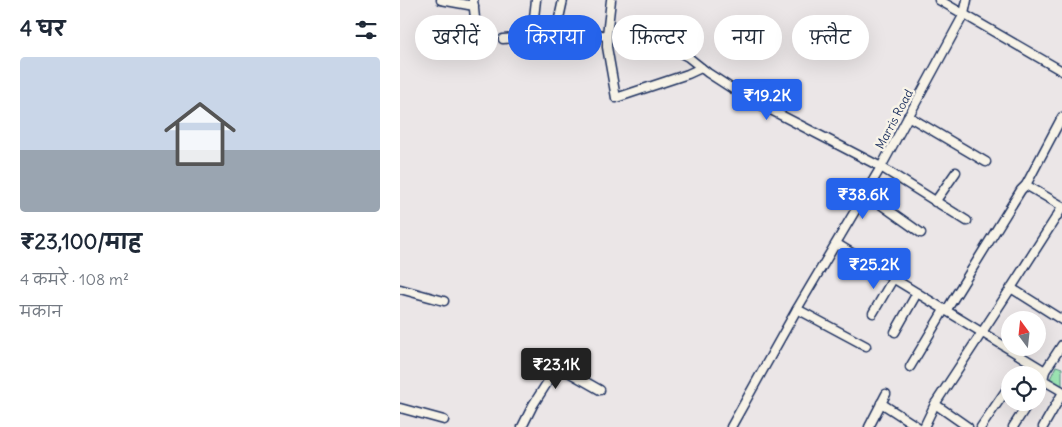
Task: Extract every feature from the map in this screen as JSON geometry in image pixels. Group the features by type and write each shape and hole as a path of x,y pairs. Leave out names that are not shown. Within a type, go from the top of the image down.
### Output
{"street":[{"path":"441,0 473,3"},
{"path":"534,15 536,0"},
{"path":"560,15 563,0"},
{"path":"611,0 607,47 616,98 701,68"},
{"path":"939,0 1062,71"},
{"name":"Marris Road","path":"734,426 797,309 881,167 964,14 967,0"},
{"path":"602,35 607,37"},
{"path":"503,39 508,39"},
{"path":"692,60 742,95 881,167 967,221"},
{"path":"908,116 986,162"},
{"path":"910,367 1021,190 1026,186 1062,117"},
{"path":"935,202 956,172"},
{"path":"924,427 935,404 1062,207 1026,186"},
{"path":"866,194 921,233"},
{"path":"837,244 982,332 1030,366"},
{"path":"873,313 893,279"},
{"path":"1010,288 1062,320"},
{"path":"400,289 444,301"},
{"path":"895,332 917,293"},
{"path":"797,309 866,346"},
{"path":"1046,373 1058,357 1062,345"},
{"path":"522,427 533,405 554,372 559,369 563,369 600,390"},
{"path":"1043,427 1062,392 1046,378"},
{"path":"869,427 886,394"},
{"path":"981,427 1001,397"},
{"path":"881,403 918,427"},
{"path":"935,404 968,427"},
{"path":"400,408 444,420"},
{"path":"1013,427 1023,411"}],"green space":[{"path":"1056,366 1062,368 1062,391 1049,381"}]}
